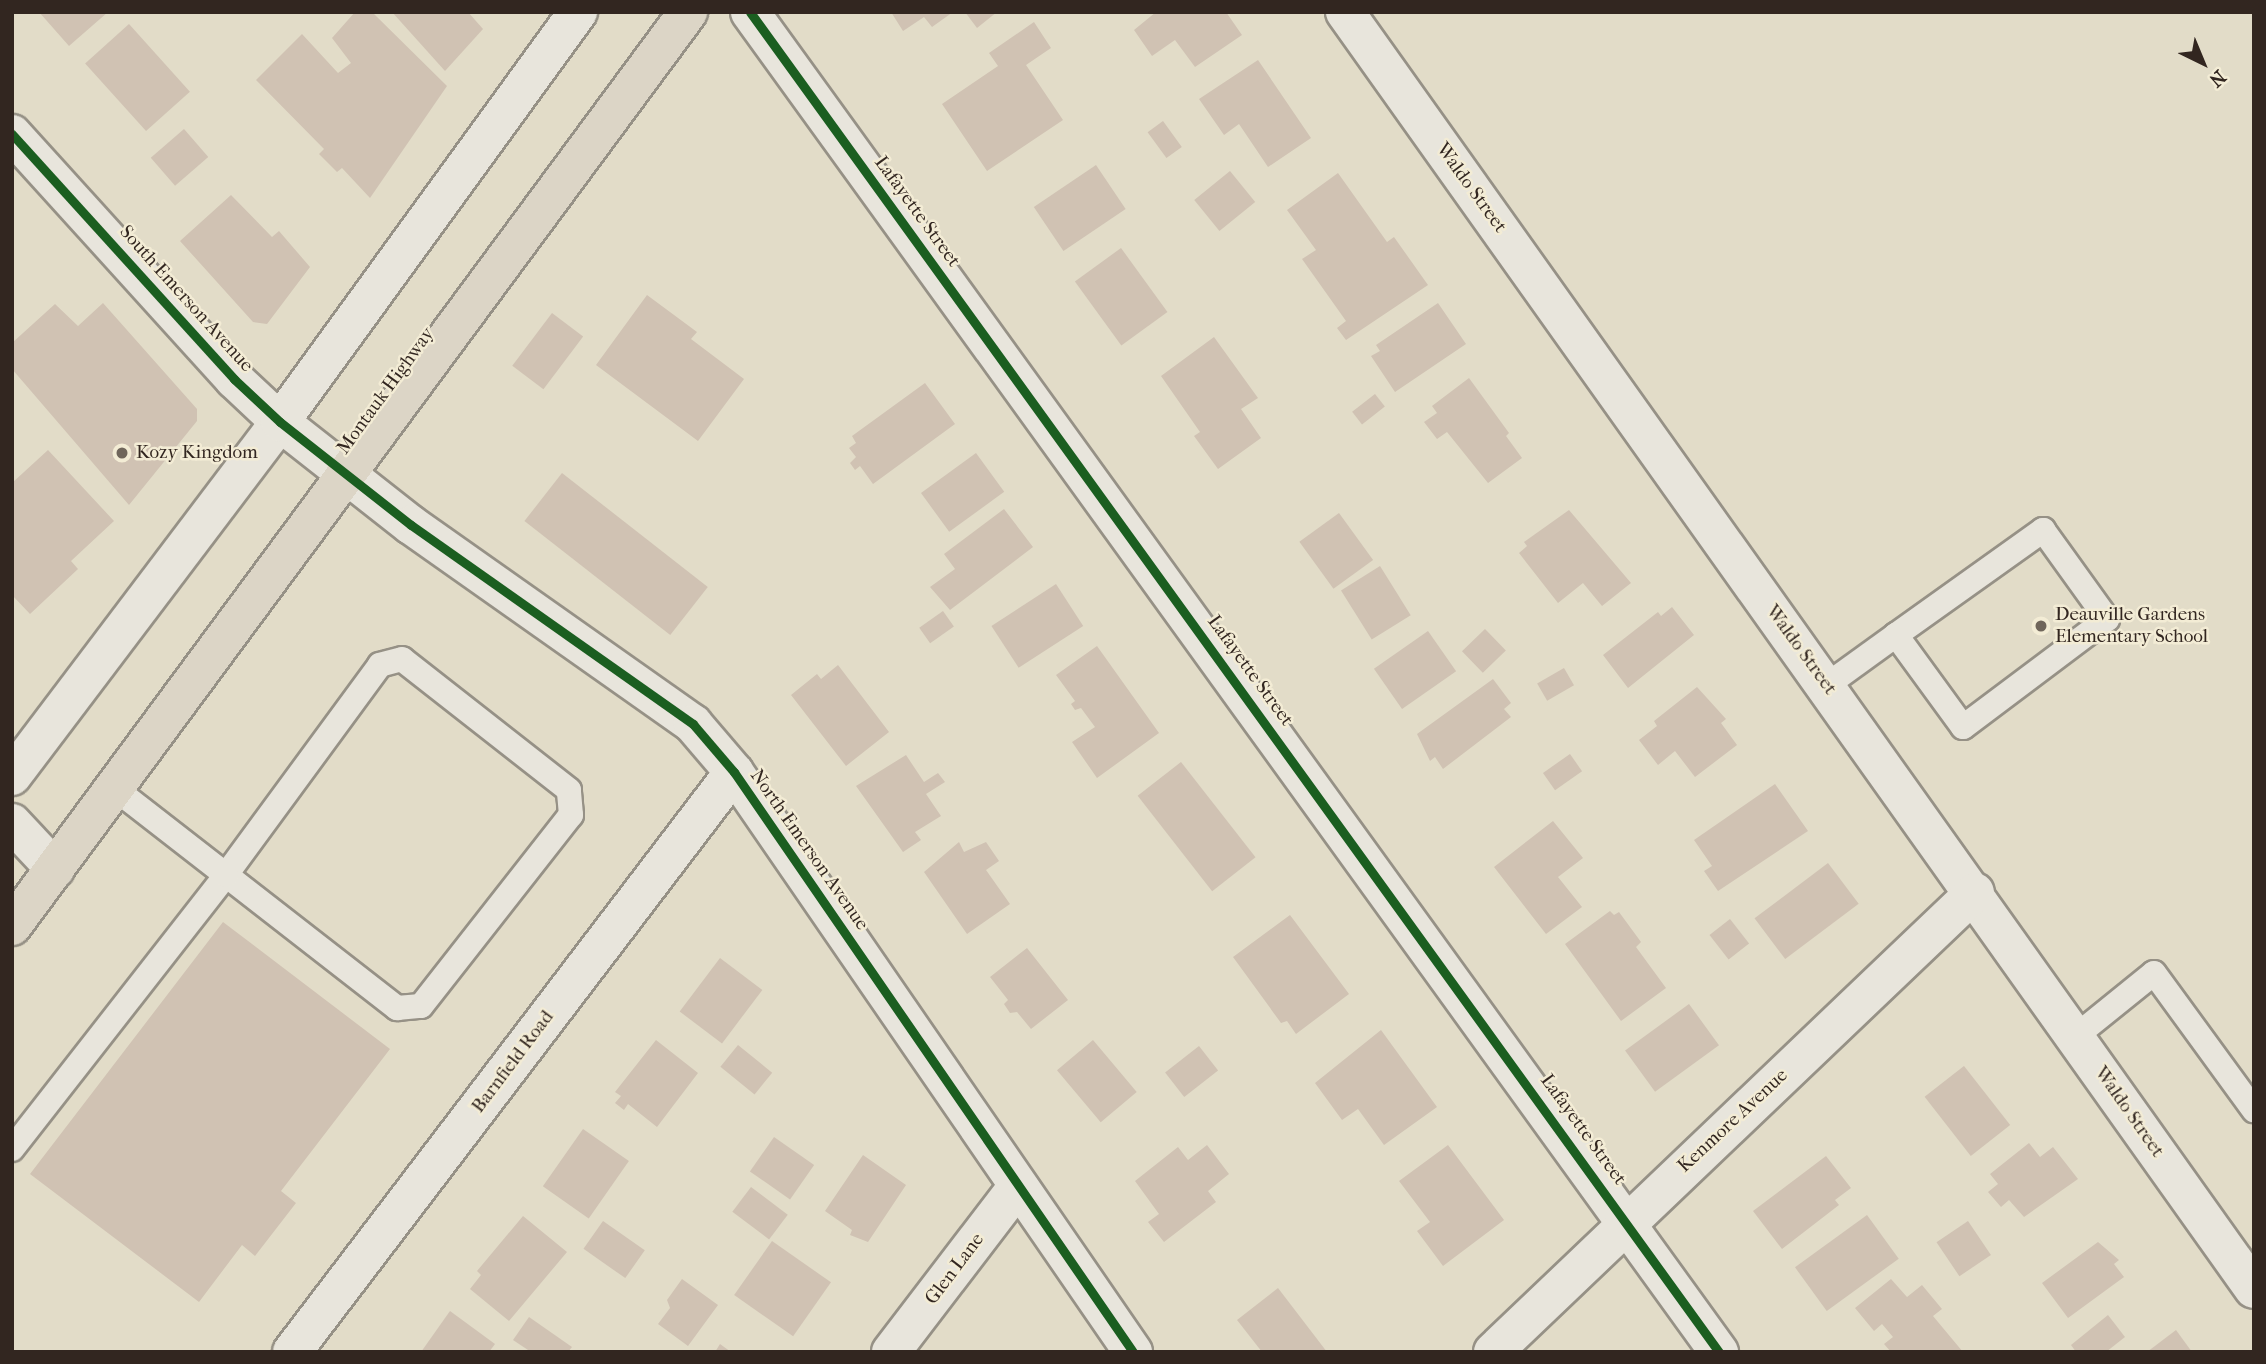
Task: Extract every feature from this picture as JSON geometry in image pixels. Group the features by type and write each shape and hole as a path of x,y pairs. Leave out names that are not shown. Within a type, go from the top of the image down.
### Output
{"main road":[{"name":"Montauk Highway","path":"12,926 688,12"}],"street":[{"name":"Lafayette Street","path":"750,12 1627,1220 1719,1352"},
{"name":"Waldo Street","path":"1345,12 1975,892 2254,1289"},
{"path":"12,776 280,422 562,19"},
{"name":"South Emerson Avenue","path":"12,134 242,387 345,476"},
{"name":"North Emerson Avenue","path":"345,476 693,724 734,772 1133,1352"},
{"name":"Barnfield Road","path":"292,1352 734,772"},
{"path":"12,823 55,869"},
{"name":"Kenmore Avenue","path":"1493,1352 1627,1220 1975,892"},
{"name":"Glen Lane","path":"891,1352 1018,1186"}],"lane":[{"path":"1827,685 1896,635 2043,530 2107,619 1963,727 1896,635"},
{"path":"12,1149 226,875 380,665 402,659 569,790 571,815 421,1006 397,1008 226,875 113,787"},
{"path":"2076,1036 2154,973 2254,1110"}],"building":[{"path":"39,12 108,12 69,46"},
{"path":"355,12 372,12 447,86 370,198 342,168 337,172 319,154 324,149 256,80 302,34 338,73 351,63 332,38"},
{"path":"392,12 468,12 483,29 445,71"},
{"path":"891,12 953,12 932,27 924,17 903,31"},
{"path":"965,12 997,12 977,28"},
{"path":"1156,12 1226,12 1242,35 1195,67 1175,40 1152,56 1134,30"},
{"path":"1034,22 1051,48 1026,65 1063,120 987,171 942,104 998,66 989,53"},
{"path":"129,24 190,92 146,131 85,63"},
{"path":"1258,60 1311,138 1268,167 1239,124 1224,135 1199,99"},
{"path":"1163,121 1182,147 1166,158 1148,132"},
{"path":"184,129 208,157 175,186 151,158"},
{"path":"1096,165 1126,209 1063,251 1034,207"},
{"path":"1230,171 1255,202 1219,231 1194,200"},
{"path":"1338,173 1387,242 1394,237 1428,285 1346,340 1337,328 1346,321 1302,259 1316,250 1287,210"},
{"path":"231,195 272,237 279,231 310,267 267,324 253,322 180,241"},
{"path":"1121,248 1167,312 1121,345 1075,282"},
{"path":"647,295 697,332 691,339 744,379 698,441 596,365"},
{"path":"103,303 197,409 197,421 129,505 12,369 12,343 55,304 78,326"},
{"path":"1438,303 1466,344 1395,392 1371,356 1380,351 1376,345"},
{"path":"552,313 583,336 543,389 512,366"},
{"path":"1214,337 1258,398 1241,409 1261,438 1218,469 1194,436 1200,432 1161,376"},
{"path":"1469,378 1509,433 1506,436 1522,458 1488,483 1447,432 1437,439 1424,422 1437,413 1432,406"},
{"path":"925,383 955,424 873,484 860,466 855,470 850,463 856,457 849,448 856,443 852,436"},
{"path":"1375,394 1385,407 1362,424 1352,412"},
{"path":"48,450 114,521 71,561 78,569 30,614 12,595 12,483"},
{"path":"976,453 1004,492 949,532 921,493"},
{"path":"562,473 708,587 670,635 524,521"},
{"path":"1004,509 1033,547 950,610 930,587 955,569 944,554"},
{"path":"1569,510 1631,583 1602,606 1583,583 1558,603 1519,553 1527,546 1524,542"},
{"path":"1339,513 1373,560 1333,589 1299,542"},
{"path":"1380,566 1411,615 1372,640 1341,590"},
{"path":"1056,584 1083,626 1019,668 991,626"},
{"path":"1672,607 1694,635 1628,688 1603,655 1658,612 1661,616"},
{"path":"943,611 954,627 930,643 919,628"},
{"path":"1485,629 1506,651 1483,673 1462,651"},
{"path":"1428,631 1456,671 1402,709 1374,669"},
{"path":"1097,646 1159,733 1097,778 1072,742 1095,727 1081,708 1075,710 1071,704 1075,701 1056,675"},
{"path":"838,665 889,732 846,766 791,695 817,674 821,679"},
{"path":"1564,668 1574,685 1547,701 1537,684"},
{"path":"1493,679 1511,703 1504,709 1511,717 1443,769 1435,757 1430,761 1417,734"},
{"path":"1697,687 1726,719 1721,723 1737,745 1695,777 1675,751 1658,765 1639,740 1657,726 1654,721"},
{"path":"1570,754 1582,771 1555,790 1543,773"},
{"path":"906,755 924,782 938,773 945,782 926,794 941,816 915,832 921,840 903,852 856,786"},
{"path":"1181,762 1255,857 1212,891 1138,796"},
{"path":"1775,784 1808,831 1718,891 1704,871 1712,866 1694,840"},
{"path":"1553,821 1583,858 1558,877 1582,907 1546,934 1494,867"},
{"path":"959,842 964,852 986,842 999,861 986,870 1010,904 967,934 924,872"},
{"path":"1828,863 1859,904 1785,959 1755,918"},
{"path":"1610,911 1614,915 1619,912 1641,942 1636,947 1666,988 1621,1021 1565,944"},
{"path":"1290,915 1349,994 1296,1034 1287,1021 1281,1023 1233,957"},
{"path":"1730,919 1749,943 1729,959 1710,935"},
{"path":"223,922 390,1049 281,1191 296,1203 255,1256 242,1245 199,1302 30,1174"},
{"path":"1027,948 1068,1000 1031,1029 1017,1012 1010,1013 1004,1004 1008,1000 990,977"},
{"path":"720,958 762,990 722,1043 680,1012"},
{"path":"1689,1004 1719,1045 1655,1092 1625,1050"},
{"path":"1381,1030 1437,1107 1384,1145 1358,1109 1342,1120 1315,1083"},
{"path":"656,1040 698,1073 657,1127 628,1104 624,1110 615,1103 621,1096 615,1092"},
{"path":"1093,1040 1137,1092 1101,1122 1057,1070"},
{"path":"738,1045 772,1073 755,1094 720,1067"},
{"path":"1199,1046 1218,1070 1184,1097 1165,1072"},
{"path":"1964,1066 2010,1125 1971,1156 1925,1097"},
{"path":"583,1129 629,1161 589,1218 543,1186"},
{"path":"774,1137 814,1165 790,1200 750,1171"},
{"path":"2029,1143 2040,1157 2053,1147 2078,1179 2024,1217 2009,1200 2001,1207 1988,1192 1998,1184 1990,1174"},
{"path":"1207,1145 1229,1174 1208,1191 1216,1202 1164,1242 1148,1222 1159,1214 1135,1181 1178,1147 1188,1160"},
{"path":"1448,1145 1504,1220 1443,1266 1417,1231 1430,1222 1399,1181"},
{"path":"863,1155 906,1185 868,1242 850,1235 852,1230 825,1211"},
{"path":"1826,1156 1851,1188 1835,1200 1839,1205 1782,1249 1753,1211"},
{"path":"751,1187 788,1215 769,1239 732,1212"},
{"path":"1867,1215 1899,1259 1827,1311 1795,1267"},
{"path":"523,1216 567,1252 509,1321 470,1289 481,1275 477,1271"},
{"path":"603,1221 645,1250 625,1278 583,1249"},
{"path":"1968,1221 1991,1255 1959,1276 1936,1242"},
{"path":"772,1241 831,1282 793,1336 734,1295"},
{"path":"2098,1242 2119,1260 2114,1264 2124,1277 2068,1318 2042,1283"},
{"path":"682,1279 718,1305 688,1346 658,1324 670,1308 667,1300"},
{"path":"1891,1279 1907,1297 1922,1285 1942,1309 1933,1316 1963,1352 1891,1352 1884,1344 1893,1337 1882,1324 1874,1331 1855,1308"},
{"path":"1278,1288 1327,1352 1262,1352 1237,1320"},
{"path":"450,1311 495,1344 489,1352 421,1352"},
{"path":"2108,1315 2125,1337 2106,1352 2076,1352 2071,1345"},
{"path":"529,1317 572,1347 568,1352 531,1352 513,1340"},
{"path":"2176,1330 2192,1352 2147,1352"},
{"path":"720,1344 731,1352 715,1352"}],"cycle path":[{"path":"750,12 1719,1352"},
{"path":"12,134 234,379 280,422 411,525 693,724 734,772 1133,1352"}],"place":[{"name":"Kozy Kingdom","path":"122,453"},
{"name":"Deauville Gardens Elementary School","path":"2041,626"}]}
